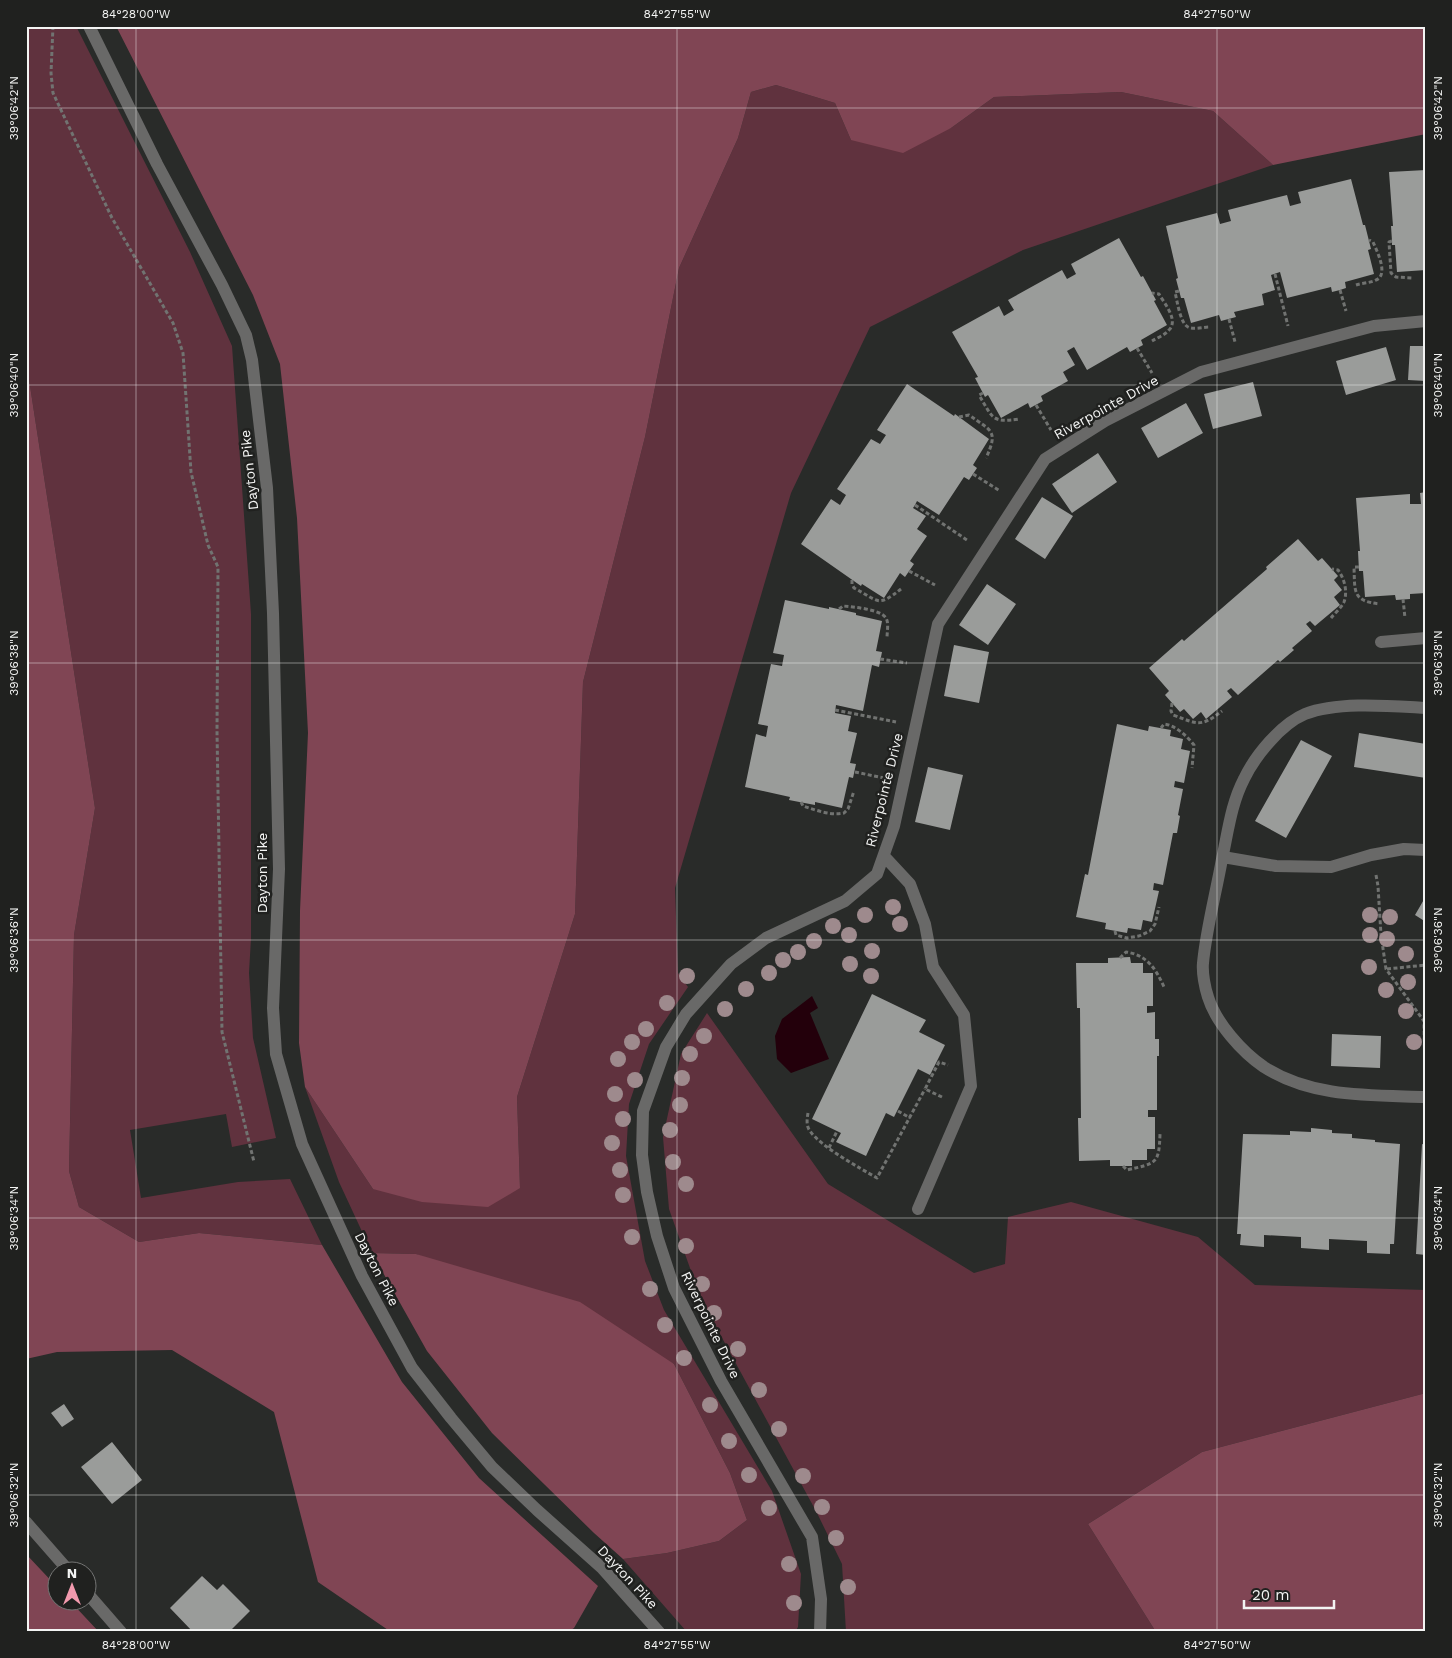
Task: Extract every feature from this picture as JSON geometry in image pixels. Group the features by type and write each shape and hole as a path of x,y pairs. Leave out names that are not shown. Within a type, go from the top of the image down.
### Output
{"street":[{"name":"Dayton Pike","path":"89,26 157,164 222,285 246,335 252,360 267,488 273,613 279,869 273,1008 276,1054 302,1144 362,1276 412,1368 492,1466 537,1510 602,1568 658,1632"},
{"name":"Riverpointe Drive","path":"820,1632 820,1599 812,1537 721,1381 674,1288 657,1236 647,1192 642,1156 643,1110 666,1047 686,1014 731,964 766,938 845,901 877,874 894,826 938,624 1045,459 1105,421 1201,372 1374,326 1426,321"},
{"path":"1381,642 1426,638"},
{"path":"1426,708 1386,706 1336,708 1305,714 1273,738 1259,753 1233,805 1203,965 1208,998 1225,1029 1243,1049 1264,1067 1291,1082 1336,1092 1426,1096"},
{"path":"1223,857 1276,866 1331,867 1371,855 1404,849 1426,850"},
{"path":"884,856 910,884 925,924 933,967 964,1015 971,1086 918,1209"},
{"path":"26,1522 59,1560"},
{"path":"98,1606 121,1632"}],"path":[{"path":"53,26 51,73 53,93 112,218 173,323 183,352 192,472 208,545 218,567 217,730 222,1032 254,1162"},
{"path":"1356,285 1377,280 1381,277 1380,260 1373,242 1369,240"},
{"path":"1392,241 1388,242 1391,273 1396,277 1413,278"},
{"path":"1275,274 1289,330"},
{"path":"1340,290 1347,315"},
{"path":"1179,291 1175,292 1181,315 1188,328 1209,326"},
{"path":"1152,293 1159,294 1171,315 1172,324 1169,330 1152,341"},
{"path":"1229,319 1235,344"},
{"path":"1137,348 1152,374"},
{"path":"983,393 979,396 993,418 1003,421 1019,419"},
{"path":"1036,405 1051,430"},
{"path":"959,417 969,416 990,430 992,443 986,458"},
{"path":"973,474 1000,491"},
{"path":"915,505 967,540"},
{"path":"1359,567 1354,567 1355,589 1360,599 1367,603 1380,604"},
{"path":"1331,618 1344,603 1346,590 1343,576 1338,570 1332,569"},
{"path":"909,571 935,585"},
{"path":"852,580 854,588 881,602 886,601 901,589"},
{"path":"839,609 843,606 848,606 879,613 886,618 888,624 887,638"},
{"path":"880,659 910,664"},
{"path":"1172,703 1171,710 1173,714 1200,724 1208,722 1222,711"},
{"path":"835,710 897,722"},
{"path":"1160,728 1164,724 1170,724 1194,745 1192,768"},
{"path":"855,772 885,778"},
{"path":"802,802 803,806 817,811 844,813 848,809 854,792"},
{"path":"1371,855 1378,886 1381,935 1386,969 1424,1021 1426,1083"},
{"path":"1115,931 1116,935 1128,938 1150,931 1156,924 1159,907"},
{"path":"1120,958 1126,952 1134,953 1149,962 1156,969 1164,987"},
{"path":"1386,969 1426,965"},
{"path":"808,1112 807,1121 810,1131 829,1148 877,1178 939,1062 951,1067 951,1059"},
{"path":"925,1089 963,1107"},
{"path":"898,1111 910,1118"},
{"path":"829,1148 837,1131"},
{"path":"1123,1166 1128,1170 1148,1165 1156,1160 1159,1153 1160,1134"}],"shaded area":[{"path":"26,26 76,26 190,252 232,346 251,614 251,938 249,973 253,1038 276,1138 232,1147 226,1114 130,1130 141,1198 238,1182 290,1179 322,1245 199,1233 139,1242 79,1207 69,1171 74,935 95,808 26,360"},
{"path":"116,26 1426,26 1426,134 1273,165 1213,111 1121,92 994,97 951,128 903,153 851,140 835,103 776,85 751,92 738,138 679,268 645,437 583,682 575,914 517,1097 520,1188 488,1207 422,1202 373,1189 305,1087 299,1043 300,911 308,733 297,518 280,364 253,295"},
{"path":"776,85 835,103 851,140 951,128 994,97 1121,92 1213,111 1273,165 1023,250 870,327 791,493 675,888 678,973 688,987 649,1044 629,1104 626,1156 645,1261 664,1310 772,1491 801,1574 798,1627 795,1632 687,1632 623,1559 667,1553 719,1541 747,1520 730,1473 674,1364 416,1254 372,1253 339,1182 305,1087 373,1189 520,1188 517,1097 575,914 583,682 645,437 679,268 738,138 751,92"},
{"path":"26,360 95,808 74,935 69,1171 79,1207 139,1242 199,1233 322,1245 402,1382 479,1478 598,1586 574,1628 568,1632 391,1632 318,1582 274,1412 172,1350 57,1352 26,1359"},
{"path":"812,996 818,1008 810,1013 829,1059 791,1073 777,1059 775,1036 782,1019"},
{"path":"707,1013 828,1184 974,1273 1005,1264 1008,1217 1071,1202 1198,1237 1255,1285 1426,1290 1426,1393 1202,1452 1088,1524 1156,1632 846,1632 842,1564 817,1513 701,1299 669,1209 663,1137 681,1054"},
{"path":"372,1253 416,1254 580,1302 674,1364 730,1473 747,1520 719,1541 667,1553 623,1559 492,1433 427,1351"},
{"path":"1426,1393 1426,1632 1156,1632 1088,1524 1202,1452"},
{"path":"26,1554 48,1577 48,1610 78,1610 99,1632 26,1632 28,1597 26,1592"}],"building":[{"path":"1426,170 1426,270 1397,272 1395,245 1392,245 1391,226 1393,226 1389,172"},
{"path":"1351,179 1371,249 1368,250 1374,274 1345,282 1346,288 1340,290 1332,292 1331,287 1287,298 1280,272 1271,275 1275,290 1262,294 1264,305 1234,312 1236,317 1221,321 1219,315 1191,323 1176,279 1178,278 1166,226 1217,213 1220,224 1231,221 1228,210 1287,195 1290,206 1301,203 1298,192"},
{"path":"1119,238 1141,277 1143,276 1167,325 1141,340 1143,345 1130,352 1127,347 1087,370 1074,347 1067,351 1075,365 1063,372 1068,381 1041,396 1043,401 1030,408 1028,403 1001,418 988,395 985,397 975,378 978,377 952,332 999,306 1004,316 1014,310 1008,300 1062,270 1067,279 1076,274 1071,264"},
{"path":"1410,346 1426,346 1426,381 1408,380"},
{"path":"1386,347 1396,380 1346,395 1336,361"},
{"path":"1253,382 1262,416 1213,429 1204,394"},
{"path":"907,384 954,416 955,414 989,439 973,465 977,468 969,480 964,477 939,515 917,501 913,508 926,516 917,529 927,536 910,561 914,564 905,577 900,573 884,598 862,584 861,586 801,544 831,499 840,505 846,495 837,489 871,439 880,444 886,435 877,430"},
{"path":"1186,403 1203,433 1158,458 1141,428"},
{"path":"1098,453 1117,482 1072,513 1052,484"},
{"path":"1426,492 1426,593 1410,594 1410,599 1396,600 1395,595 1365,597 1363,571 1359,571 1358,551 1360,551 1356,498 1410,494 1410,504 1421,504 1420,493"},
{"path":"1042,497 1073,516 1045,559 1015,539"},
{"path":"1298,539 1318,561 1322,558 1338,576 1334,580 1342,590 1334,597 1340,605 1315,626 1310,621 1306,624 1312,631 1292,648 1294,650 1280,662 1278,660 1238,695 1231,688 1227,691 1232,697 1206,719 1201,712 1193,719 1184,709 1180,712 1165,695 1169,691 1149,668 1182,639 1184,641 1267,569 1266,567"},
{"path":"987,584 1016,604 988,645 959,625"},
{"path":"785,600 829,609 829,607 882,621 876,651 882,652 879,667 872,665 863,711 836,705 835,713 851,716 848,731 857,733 850,763 856,764 853,778 849,777 842,808 815,802 815,805 789,800 790,797 745,787 756,734 766,737 768,726 758,724 771,664 782,666 784,655 773,653"},
{"path":"954,645 989,652 979,703 944,696"},
{"path":"1117,724 1148,731 1149,726 1171,730 1170,736 1183,739 1181,749 1190,751 1184,783 1175,781 1174,787 1183,789 1178,815 1180,816 1177,833 1173,833 1163,885 1154,883 1153,890 1159,891 1152,922 1143,920 1141,930 1128,928 1127,933 1105,929 1106,923 1076,917 1085,874 1088,875"},
{"path":"1359,733 1426,744 1426,778 1354,767"},
{"path":"1301,740 1332,756 1286,838 1255,821"},
{"path":"928,767 963,775 950,830 915,822"},
{"path":"1426,896 1426,922 1415,915"},
{"path":"1130,957 1131,963 1143,963 1143,973 1153,973 1153,1006 1147,1006 1147,1013 1155,1012 1155,1039 1159,1039 1159,1056 1157,1056 1157,1110 1148,1110 1148,1117 1155,1117 1155,1149 1147,1149 1147,1160 1132,1160 1132,1166 1110,1166 1110,1160 1079,1161 1078,1118 1081,1118 1080,1008 1077,1008 1076,963 1108,963 1108,958"},
{"path":"872,994 926,1020 919,1032 945,1045 930,1075 918,1069 894,1117 886,1113 866,1156 836,1142 841,1133 812,1119"},
{"path":"1332,1034 1381,1036 1380,1068 1331,1066"},
{"path":"1311,1128 1332,1130 1332,1133 1352,1134 1352,1138 1400,1144 1394,1244 1390,1244 1390,1254 1367,1253 1367,1241 1329,1239 1329,1250 1301,1248 1301,1237 1264,1235 1264,1247 1240,1245 1241,1234 1237,1234 1243,1134 1290,1135 1290,1131 1311,1132"},
{"path":"1422,1144 1426,1145 1426,1255 1416,1254"},
{"path":"64,1404 74,1419 62,1427 51,1413"},
{"path":"112,1442 142,1480 112,1504 81,1467"},
{"path":"202,1576 217,1590 223,1584 250,1611 229,1632 193,1632 170,1608"}]}
